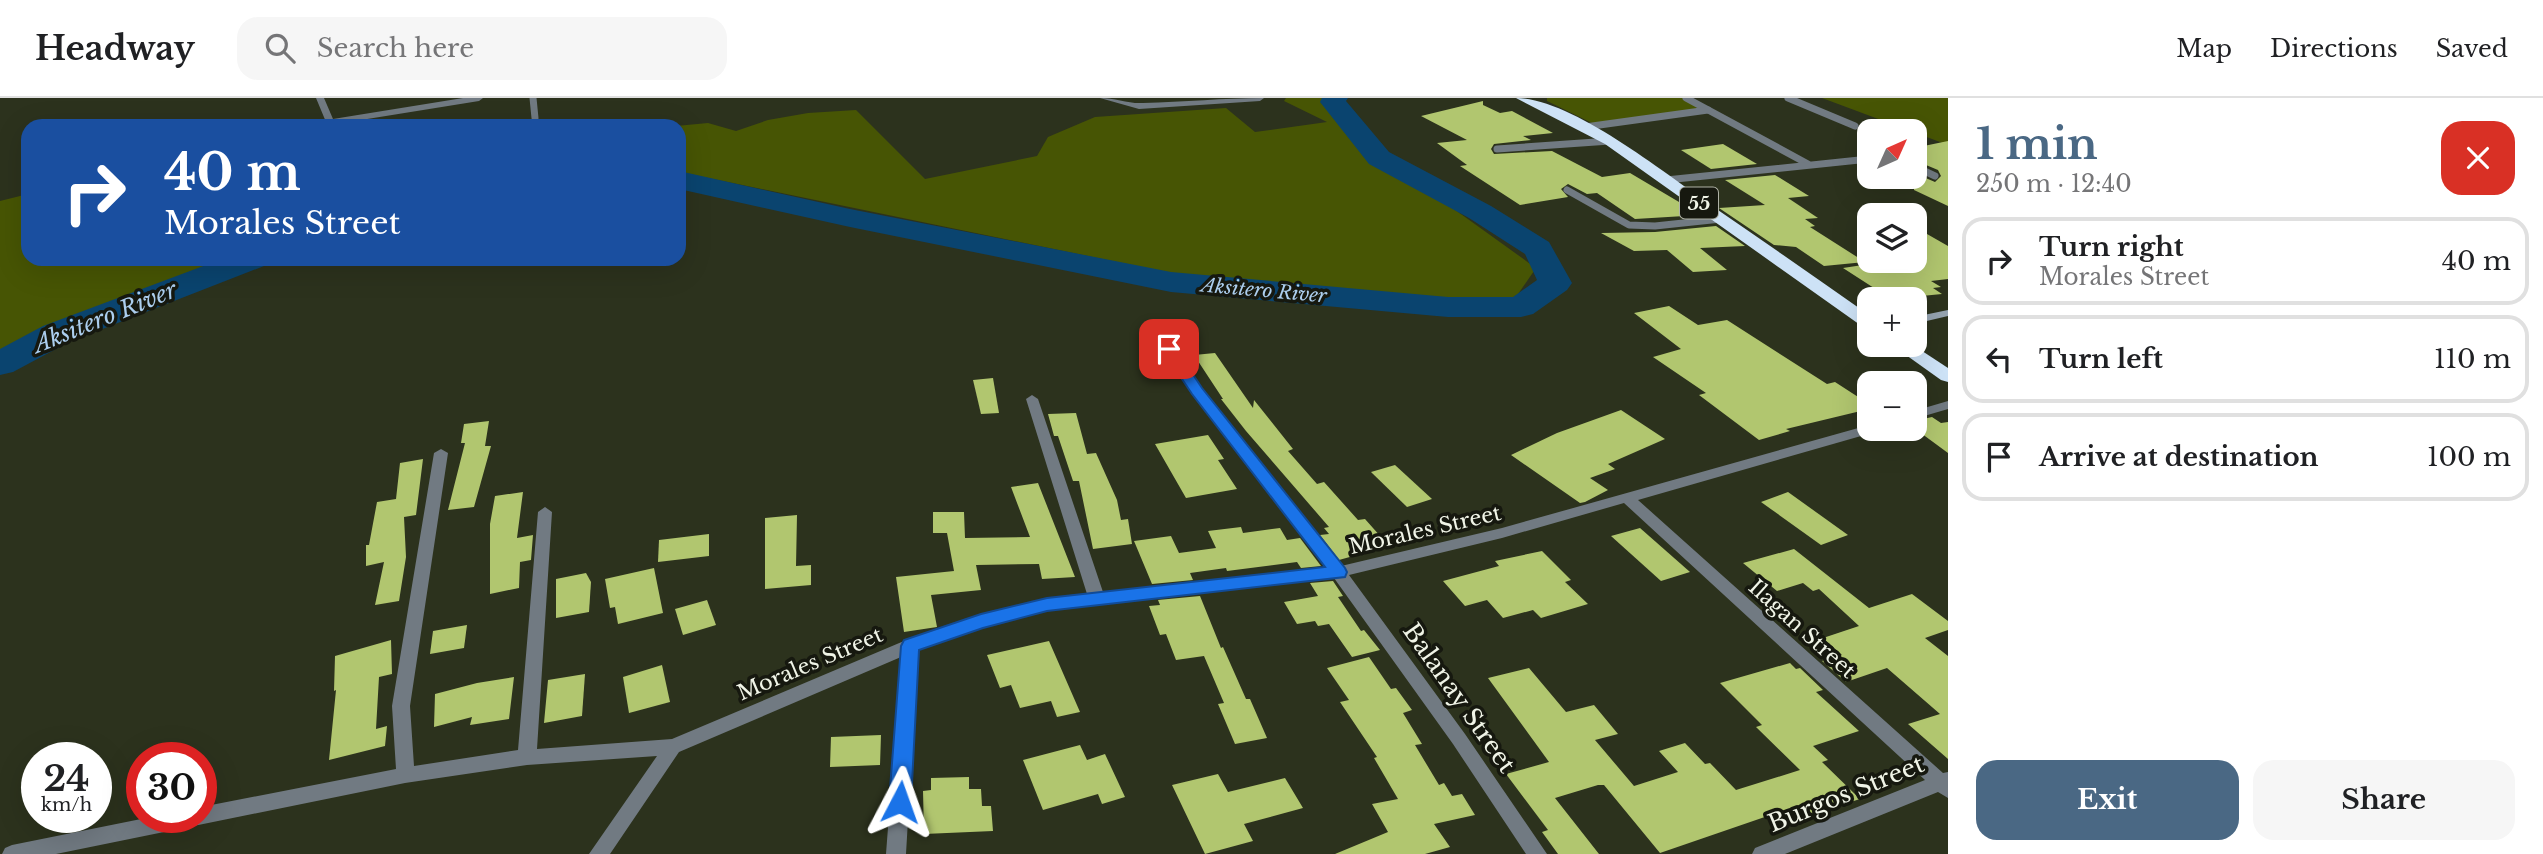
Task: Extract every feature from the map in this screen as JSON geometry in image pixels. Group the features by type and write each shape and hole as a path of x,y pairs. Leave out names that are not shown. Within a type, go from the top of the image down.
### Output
{"highway":[{"name":"55","path":"1522,98 1548,103 1610,141 1857,315"},
{"path":"1919,357 1948,376"}],"street":[{"path":"320,98 330,119"},
{"path":"360,119 480,98"},
{"path":"1104,98 1139,106 1260,98"},
{"path":"1927,318 1948,313"},
{"name":"Balanay Street","path":"1163,334 1186,377 1338,572 1459,739 1537,854"},
{"path":"1032,399 1097,599"},
{"path":"1927,411 1948,405"},
{"name":"Morales Street","path":"673,747 910,646 1013,612 1047,604 1338,572 1502,534 1857,433"},
{"path":"405,775 401,706 441,453"},
{"name":"Ilagan Street","path":"1628,499 1945,784"},
{"path":"527,757 545,512"},
{"path":"897,854 910,646"},
{"path":"217,813 405,775 527,757 673,747"},
{"path":"599,854 673,747"},
{"name":"Burgos Street","path":"1762,854 1945,784"},
{"path":"12,854 126,831"}],"lane":[{"path":"533,98 536,118"},
{"path":"1686,98 1809,164"},
{"path":"1788,98 1855,126"},
{"path":"1585,127 1708,110"},
{"path":"1497,149 1610,141"},
{"path":"1666,180 1857,160"},
{"path":"1927,172 1935,176"},
{"path":"1567,190 1629,225 1655,226 1721,219"}],"green space":[{"path":"1286,98 1335,98 1334,102 1376,153 1536,268 1516,297 1451,301 1180,275 686,173 686,125 708,123 736,131 768,120 808,113 856,110 925,179 1037,156 1048,137 1095,117 1226,108 1255,132 1327,122 1284,101"},
{"path":"1547,98 1684,98 1708,110 1596,125 1547,101"},
{"path":"1822,98 1948,98 1948,145 1927,137 1927,119 1878,119"},
{"path":"21,196 21,266 217,266 55,327 0,356 0,201"}],"building":[{"path":"1483,101 1483,105 1500,113 1512,111 1553,133 1523,136 1531,140 1494,144 1491,149 1494,154 1552,151 1602,177 1630,173 1701,215 1635,219 1597,193 1587,194 1568,184 1561,189 1568,197 1520,205 1460,166 1467,165 1437,143 1467,140 1421,116"},
{"path":"1948,141 1948,206 1914,190 1927,189 1927,179 1935,182 1941,176 1938,170 1927,165 1927,145"},
{"path":"1723,144 1757,164 1711,169 1681,150"},
{"path":"1775,175 1809,196 1788,198 1818,218 1805,219 1815,226 1810,227 1857,257 1857,263 1824,266 1796,247 1774,245 1719,208 1765,205 1725,180"},
{"path":"1716,226 1745,246 1700,248 1727,270 1693,272 1667,250 1634,251 1601,233 1655,232"},
{"path":"1927,234 1948,246 1948,279 1931,281 1941,287 1933,288 1942,294 1927,295 1927,287 1872,287 1843,268 1857,266 1857,273 1927,273"},
{"path":"1669,306 1698,325 1727,320 1827,384 1835,382 1857,396 1857,412 1786,429 1790,431 1759,440 1699,395 1706,393 1653,357 1681,349 1634,313"},
{"path":"1215,353 1253,408 1254,400 1293,449 1288,451 1317,484 1324,482 1358,520 1365,519 1389,546 1339,560 1320,535 1329,534 1324,528 1329,527 1246,431 1221,399 1194,355"},
{"path":"993,378 999,413 981,414 973,380"},
{"path":"1621,410 1665,439 1608,464 1615,469 1590,478 1608,490 1585,502 1580,503 1511,455 1557,433"},
{"path":"1076,413 1087,454 1096,453 1117,500 1121,520 1128,519 1132,544 1093,549 1079,481 1073,481 1048,414"},
{"path":"1932,417 1941,423 1948,422 1948,453 1927,438 1927,418"},
{"path":"489,421 485,446 491,446 474,507 448,510 465,443 461,443 464,424"},
{"path":"1208,435 1224,459 1218,460 1237,489 1186,498 1155,444"},
{"path":"423,459 416,515 404,517 406,557 399,601 375,605 384,562 366,566 366,545 369,545 377,502 396,499 400,463"},
{"path":"1395,465 1432,499 1407,507 1371,472"},
{"path":"1038,483 1075,577 1042,579 1039,564 976,565 981,590 931,595 937,627 904,632 896,577 954,571 947,533 933,533 933,512 964,512 965,538 1030,537 1011,487"},
{"path":"523,492 517,538 533,535 531,560 520,562 519,588 490,594 490,524 495,496"},
{"path":"1788,492 1848,535 1821,545 1761,502"},
{"path":"797,515 796,566 811,565 811,585 765,589 765,518"},
{"path":"1241,527 1243,533 1280,528 1287,540 1300,538 1321,566 1301,568 1297,562 1227,571 1226,568 1190,573 1193,580 1152,584 1134,541 1171,536 1179,553 1216,548 1208,531"},
{"path":"1640,528 1690,572 1661,581 1611,536"},
{"path":"709,534 709,556 658,562 659,540"},
{"path":"1794,549 1869,608 1912,594 1948,621 1948,630 1925,638 1948,656 1948,759 1908,724 1940,714 1887,668 1846,682 1822,661 1842,655 1823,638 1859,626 1819,589 1813,591 1803,583 1777,591 1743,563"},
{"path":"1542,551 1571,580 1565,582 1588,604 1541,618 1533,610 1503,618 1487,600 1465,606 1443,581 1499,566 1495,561"},
{"path":"654,568 663,613 618,624 615,607 610,608 605,579"},
{"path":"586,573 591,582 589,612 556,618 556,579"},
{"path":"1333,581 1343,596 1338,597 1361,631 1364,630 1380,650 1352,657 1329,624 1318,626 1315,621 1297,624 1284,602 1318,596 1310,583"},
{"path":"1200,596 1221,648 1223,647 1246,699 1250,699 1267,738 1235,744 1218,704 1224,703 1204,656 1176,660 1166,634 1160,635 1149,606 1160,605 1158,600"},
{"path":"707,600 716,625 683,635 675,609"},
{"path":"467,625 464,648 430,654 433,631"},
{"path":"391,640 392,674 379,677 376,729 387,726 385,746 329,760 336,690 334,691 335,656"},
{"path":"1049,641 1080,712 1057,717 1051,701 1020,708 1011,685 1000,688 987,655"},
{"path":"1369,657 1391,689 1396,688 1412,710 1403,713 1422,744 1415,745 1439,785 1444,783 1452,796 1462,794 1475,815 1434,824 1450,847 1425,854 1335,854 1388,832 1372,804 1398,799 1374,758 1377,757 1340,702 1349,700 1327,668"},
{"path":"1790,663 1796,669 1800,668 1823,690 1816,692 1859,731 1813,746 1828,760 1822,762 1860,799 1804,817 1794,807 1660,853 1604,785 1598,785 1555,798 1599,854 1558,854 1542,832 1548,830 1506,774 1549,762 1488,678 1529,668 1566,712 1594,705 1618,734 1595,740 1634,786 1678,772 1659,751 1685,743 1705,764 1710,763 1736,790 1800,770 1756,727 1762,725 1720,683"},
{"path":"662,665 670,702 629,713 623,677"},
{"path":"585,674 582,716 544,723 548,680"},
{"path":"514,677 509,719 470,725 472,717 434,727 435,694"},
{"path":"881,735 880,765 830,767 831,737"},
{"path":"1080,745 1087,760 1105,754 1125,797 1102,804 1098,794 1043,810 1023,760"},
{"path":"1218,774 1228,792 1285,778 1303,808 1244,824 1253,841 1205,854 1172,785"},
{"path":"969,777 969,789 981,789 982,806 991,806 993,831 924,834 923,791 931,790 931,778"}],"waterway":[{"name":"Aksitero River","path":"686,182 850,218 1171,282 1448,307 1521,307 1555,283 1538,249 1480,212 1379,158 1333,102 1335,98"},
{"name":"Aksitero River","path":"0,364 56,334 234,266"}],"route":[{"path":"900,802 910,646 981,621 1047,604 1338,572 1197,391 1169,349"}]}
